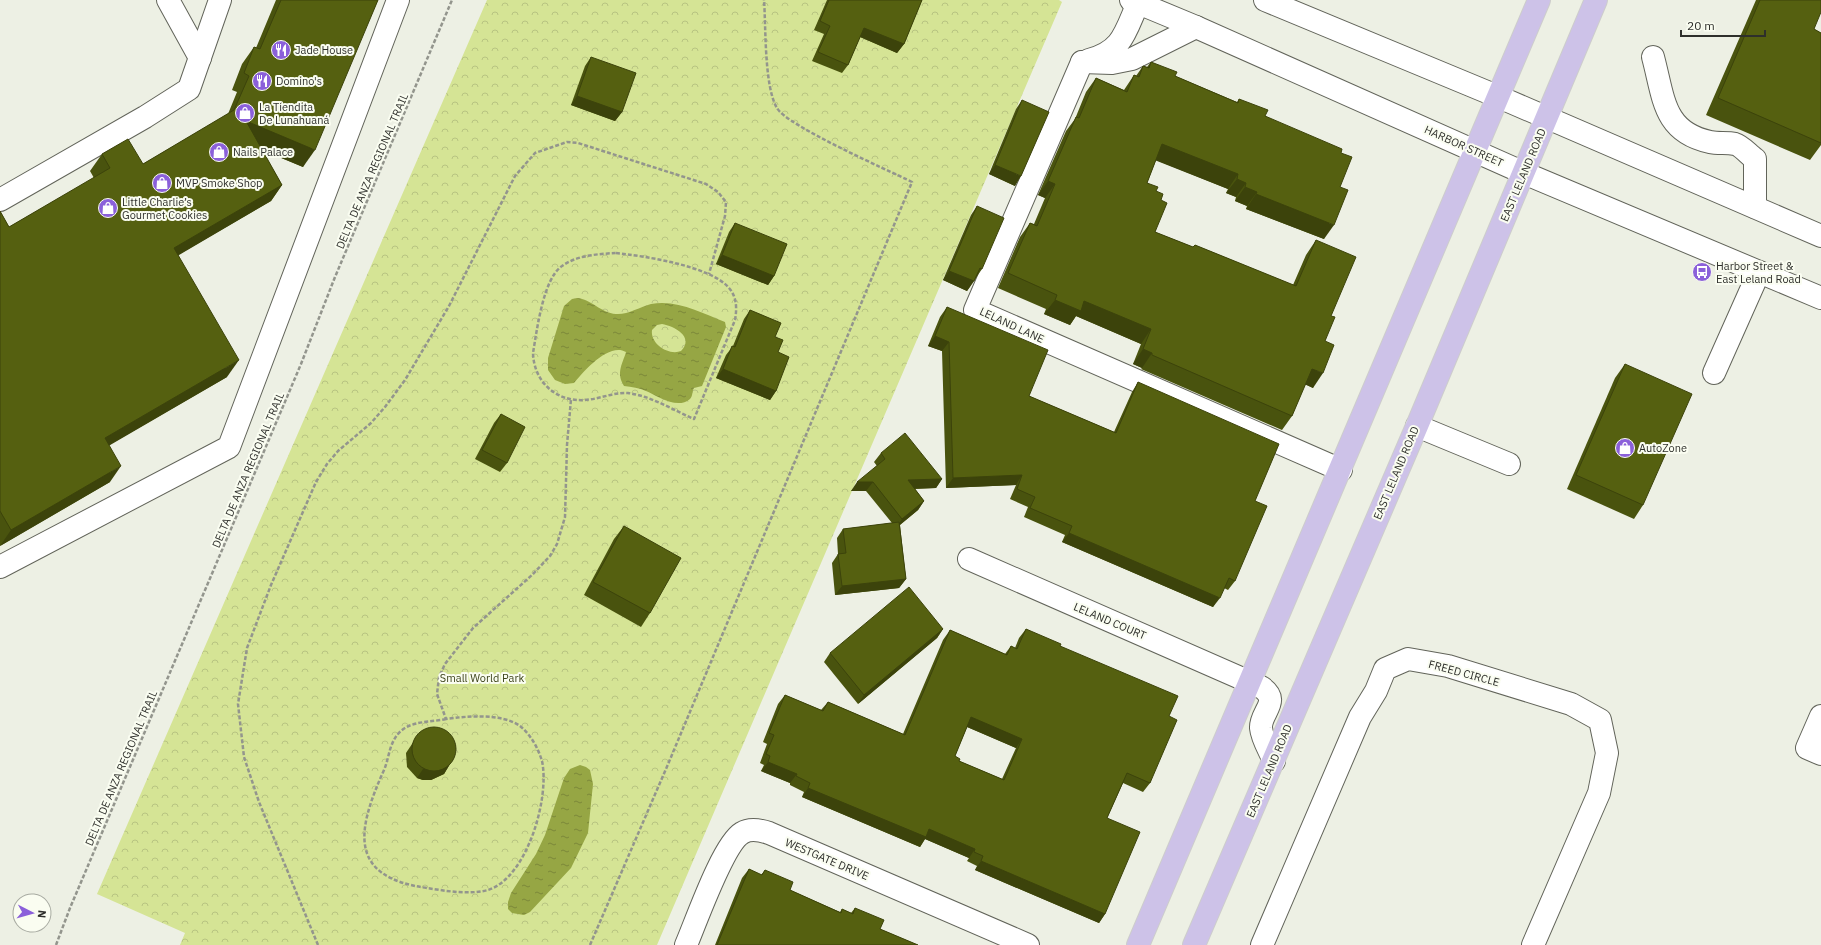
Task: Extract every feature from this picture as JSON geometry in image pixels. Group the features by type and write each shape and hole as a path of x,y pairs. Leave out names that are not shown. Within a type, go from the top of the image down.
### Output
{"main road":[{"path":"1138,945 1500,97 1539,0"},
{"name":"EAST LELAND ROAD","path":"1194,945 1417,426 1596,0"}],"street":[{"path":"168,0 200,58"},
{"path":"0,200 145,117 189,89 220,0"},
{"path":"0,567 229,447 398,0"},
{"path":"1266,0 1500,97 1821,236"},
{"path":"1082,62 1103,56 1120,43 1134,2"},
{"name":"HARBOR STREET","path":"1134,2 1196,27 1524,172 1821,298"},
{"path":"1082,62 1112,63 1132,59 1196,27"},
{"path":"1653,57 1669,116 1678,128 1692,138 1712,143 1736,144 1755,159 1755,207"},
{"name":"LELAND LANE","path":"1082,62 975,310 1340,470"},
{"path":"1714,374 1759,272"},
{"path":"1417,426 1509,464"},
{"name":"LELAND COURT","path":"969,559 1266,690 1270,697 1269,706 1261,727 1274,760"},
{"name":"FREED CIRCLE","path":"1262,945 1360,717 1376,691 1385,669 1408,659 1448,666 1571,704 1600,720 1607,753 1599,793 1533,945"},
{"path":"1821,716 1807,748 1821,754"},
{"name":"WESTGATE DRIVE","path":"686,945 719,868 733,841 744,832 756,830 769,833 1028,945"}],"path":[{"name":"DELTA DE ANZA REGIONAL TRAIL","path":"56,945 70,908 301,364 452,0"},
{"path":"590,945 675,747 912,182 805,129 785,117 777,108 771,93 769,77 764,0"},
{"path":"318,945 254,787 244,757 238,704 247,648 257,620 306,503 324,470 338,451 371,423 405,380 449,306 516,176 535,153 567,142 578,143 706,184 718,192 726,202 725,216 709,274"},
{"path":"616,253 661,260 709,274 721,280 730,288 736,299 737,308 735,320 694,419 646,398 628,393 620,393 584,400 571,399 557,395 544,386 540,379 534,360 537,329 546,295 554,274 563,265 584,257 616,253"},
{"path":"446,719 437,694 439,677 445,664 462,640 477,624 532,575 550,556 557,544 565,516 567,445 571,399"},
{"path":"466,716 488,717 506,720 519,725 528,733 536,746 542,762 542,799 532,837 514,871 501,884 488,890 450,892 422,888 392,880 380,872 371,863 366,849 364,835 371,798 384,770 390,748 395,738 404,729 412,725 446,719 466,716"}],"green space":[{"name":"Small World Park","path":"487,0 1059,0 1062,2 657,945 180,945 185,933 97,894"}],"water":[{"path":"572,299 582,299 606,311 616,314 629,312 651,304 670,303 698,311 725,322 726,327 702,386 694,388 691,398 685,402 674,403 643,390 624,386 620,373 626,352 619,350 612,351 597,359 574,383 565,384 555,380 548,370 548,358 564,306","holes":["657,325 667,325 677,330 684,337 686,341 685,346 681,351 671,352 661,348 654,340 652,330"]},
{"path":"580,765 590,770 593,784 588,833 571,868 530,912 524,915 512,913 508,909 508,902 511,893 536,854 545,835 564,778 570,769"}],"building":[{"path":"281,0 378,0 315,150 246,121 282,185 174,248 239,360 105,438 121,466 11,530 0,511 0,211 9,227 110,168 102,154 128,139 143,164 234,110 249,76 244,73 254,47 260,49"},
{"path":"829,0 922,0 904,44 864,28 848,65 818,52 830,26 820,21"},
{"path":"1760,0 1821,0 1821,12 1814,29 1821,33 1821,143 1718,98"},
{"path":"591,57 636,73 622,112 577,96"},
{"path":"1151,62 1177,72 1175,76 1238,103 1239,99 1268,110 1265,116 1342,149 1341,153 1352,157 1340,187 1348,190 1334,225 1256,194 1257,192 1245,187 1246,183 1237,179 1238,174 1162,144 1147,183 1158,187 1156,191 1163,194 1161,200 1167,203 1155,232 1193,247 1195,245 1296,286 1316,240 1356,257 1331,316 1335,317 1325,341 1334,345 1323,373 1312,369 1292,416 1152,355 1152,353 1143,349 1151,329 1084,301 1081,311 1055,300 1057,295 1008,273 1030,223 1037,226 1055,184 1048,181 1076,117 1079,118 1096,78 1127,92 1134,75 1139,77 1143,66 1149,68"},
{"path":"1022,100 1049,112 1021,176 995,165"},
{"path":"977,206 1004,218 982,269 980,268 974,281 949,271"},
{"path":"735,223 787,244 774,276 722,255"},
{"path":"947,307 1048,350 1029,396 1116,433 1138,382 1279,444 1255,501 1267,506 1235,581 1229,578 1220,598 1069,533 1072,526 1030,508 1035,497 1017,489 1022,475 953,478 949,342 935,336"},
{"path":"750,310 781,323 775,337 783,340 778,352 789,357 776,391 723,369 732,346 735,347"},
{"name":"AutoZone","path":"1625,364 1692,394 1643,505 1576,475"},
{"path":"501,414 525,427 507,463 482,450"},
{"path":"905,433 942,479 908,480 924,501 902,519 873,482 857,482 885,459 881,453"},
{"path":"899,522 906,579 842,586 838,554 846,553 843,529"},
{"path":"624,526 681,558 650,613 593,582"},
{"path":"909,587 943,629 864,695 830,653"},
{"path":"1026,629 1061,644 1060,646 1178,696 1169,716 1177,720 1150,783 1127,773 1107,818 1140,832 1105,914 981,861 983,856 974,852 975,849 929,829 926,837 808,788 810,783 796,776 797,774 768,762 770,756 766,754 774,735 769,733 785,695 823,711 828,702 905,735 950,630 1007,655 1011,646 1017,649","holes":["971,717 1022,739 1004,780 959,761 960,759 955,756"]},
{"path":"434,727 446,731 452,737 456,749 452,761 446,767 434,771 422,767 416,761 412,749 416,737 422,731"},
{"path":"749,869 762,875 765,870 793,882 790,890 841,913 842,909 853,914 855,908 884,920 880,929 918,945 717,945"}],"place":[{"name":"Jade House","path":"281,50"},
{"name":"Domino's","path":"262,81"},
{"name":"La Tiendita De Lunahuaná","path":"245,113"},
{"name":"Nails Palace","path":"219,152"},
{"name":"MVP Smoke Shop","path":"162,183"},
{"name":"Little Charlie’s Gourmet Cookies","path":"108,208"},
{"name":"Harbor Street & East Leland Road","path":"1702,272"},
{"name":"AutoZone","path":"1625,448"}]}
